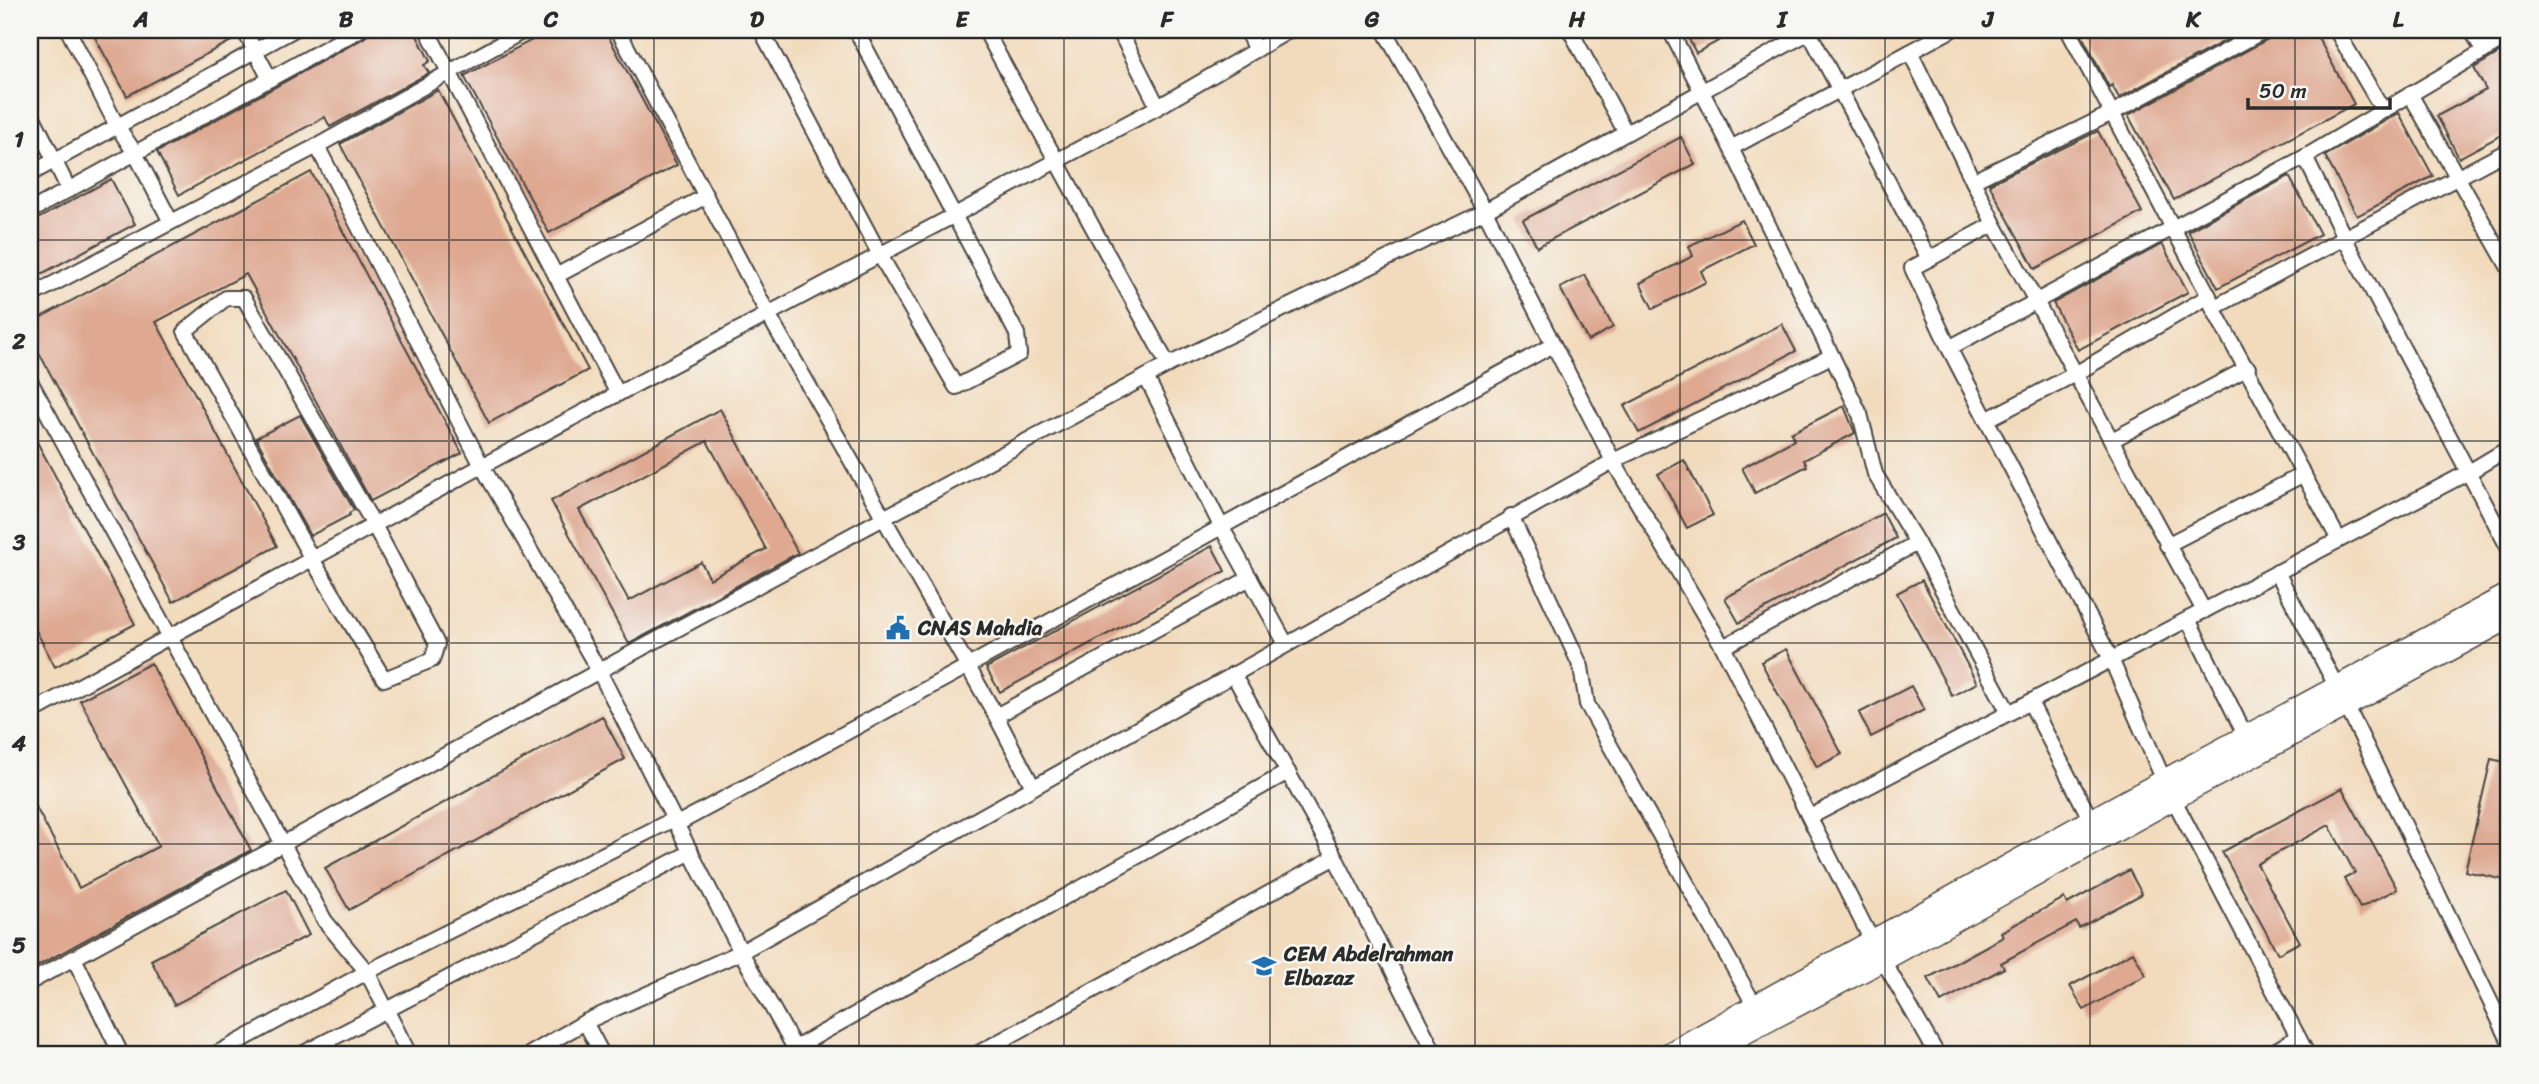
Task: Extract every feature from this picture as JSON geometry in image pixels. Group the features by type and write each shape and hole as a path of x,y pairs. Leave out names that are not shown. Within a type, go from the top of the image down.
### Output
{"main road":[{"path":"1703,1054 1878,951 2341,697 2509,595"},
{"path":"2169,790 2246,737 2341,697 2509,617"},
{"path":"1670,1054 1756,1007 1878,951"}],"street":[{"path":"68,30 117,126 135,153 171,222"},
{"path":"244,30 270,79"},
{"path":"30,174 293,30"},
{"path":"30,211 359,30"},
{"path":"427,30 618,394"},
{"path":"30,296 317,146 525,30"},
{"path":"618,30 768,314 996,716 1033,787"},
{"path":"761,30 880,255 956,387 1018,354 1017,334 856,30"},
{"path":"985,30 1168,365"},
{"path":"1119,30 1158,107"},
{"path":"1246,30 1256,50"},
{"path":"30,713 482,466 1158,107 1290,30"},
{"path":"1384,30 1485,211 1613,461 1723,646 1878,951 1937,1054"},
{"path":"1570,30 1626,133"},
{"path":"1670,30 1731,148 1860,414 1875,474 2009,713"},
{"path":"30,982 599,671 1168,365 1485,211 1810,30 1928,259"},
{"path":"1731,148 1951,30"},
{"path":"2068,30 2339,540"},
{"path":"1973,181 2112,113 2265,30"},
{"path":"2336,30 2383,110"},
{"path":"2471,30 2484,51"},
{"path":"1949,348 2305,157 2509,36"},
{"path":"1910,52 1994,224 2204,611"},
{"path":"2410,94 2509,268"},
{"path":"30,111 69,190"},
{"path":"317,146 482,466 599,671 741,951 796,1051 1288,772"},
{"path":"1986,420 2211,302 2345,239 2509,150"},
{"path":"2305,157 2345,239 2509,548"},
{"path":"556,276 706,196"},
{"path":"1994,224 1912,268 1949,348 2111,659 2169,790 2307,1054"},
{"path":"226,298 244,298 374,525 437,644 432,660 384,679 312,559 185,331 226,298"},
{"path":"216,1054 368,972 676,822 968,667 1553,345"},
{"path":"530,1054 585,1022 741,951 1613,461 1832,356"},
{"path":"2112,440 2248,368"},
{"path":"1146,377 1221,526 1286,644"},
{"path":"30,382 325,921 368,972 409,1054"},
{"path":"1810,817 2469,472 2509,448"},
{"path":"2167,545 2304,474"},
{"path":"1511,516 1581,667 1587,704 1756,1007"},
{"path":"1723,646 1916,543"},
{"path":"2277,572 2509,1040"},
{"path":"996,716 1250,578"},
{"path":"2188,619 2246,737"},
{"path":"1233,674 1335,857 1435,1054"},
{"path":"2030,702 2096,830"},
{"path":"302,1054 691,852"},
{"path":"977,1054 1335,857"},
{"path":"74,958 121,1054"},
{"path":"585,1022 603,1054"},
{"path":"2270,1054 2298,1037"}],"building":[{"path":"91,30 234,30 237,38 127,96"},
{"path":"373,30 414,30 430,61 424,65 429,73 330,127 325,117 179,195 157,152 364,38"},
{"path":"551,30 605,30 677,165 549,233 464,76"},
{"path":"1684,30 1739,30 1696,53"},
{"path":"2079,30 2245,30 2119,98 2112,85 2109,87"},
{"path":"2275,30 2314,30 2354,104 2174,200 2128,115 2270,38"},
{"path":"2509,47 2509,131 2459,158 2437,116 2486,90 2474,68"},
{"path":"438,90 588,370 489,423 340,144"},
{"path":"2399,113 2433,176 2357,216 2325,156"},
{"path":"2098,131 2142,212 2035,269 1989,184"},
{"path":"1681,137 1695,164 1537,247 1523,220"},
{"path":"311,172 462,453 371,501 246,274 156,322 277,546 173,602 30,336 30,323"},
{"path":"2289,176 2320,234 2218,288 2188,231"},
{"path":"111,179 135,224 30,280 30,223"},
{"path":"1742,220 1754,244 1701,271 1706,282 1653,309 1640,283 1693,256 1689,246"},
{"path":"2162,244 2188,292 2078,350 2053,303"},
{"path":"1585,275 1613,327 1588,341 1560,288"},
{"path":"1782,324 1796,351 1639,433 1624,406"},
{"path":"1844,406 1855,433 1804,460 1807,466 1755,493 1742,468 1794,440 1791,433"},
{"path":"720,409 798,553 629,644 551,501","holes":["707,441 766,549 710,579 701,562 629,601 579,510"]},
{"path":"300,415 354,510 350,515 310,536 256,438"},
{"path":"30,429 135,624 55,667 30,619"},
{"path":"1684,460 1713,515 1687,528 1658,474"},
{"path":"1883,513 1896,538 1739,623 1725,598"},
{"path":"1212,546 1225,571 1000,692 986,668"},
{"path":"1922,580 1977,683 1952,696 1897,593"},
{"path":"1786,649 1842,754 1817,767 1761,662"},
{"path":"151,663 251,850 30,970 30,796 79,888 159,846 80,700"},
{"path":"1911,686 1924,710 1871,737 1859,713"},
{"path":"602,716 625,759 349,910 325,868"},
{"path":"2491,759 2509,763 2509,881 2465,871"},
{"path":"2342,788 2397,889 2360,908 2344,879 2355,873 2329,825 2257,864 2300,942 2278,954 2222,852"},
{"path":"2129,870 2142,894 2079,928 2076,922 2001,963 2004,968 1941,1002 1928,978 2003,937 2001,932 2064,898 2067,904"},
{"path":"286,890 309,935 174,1005 151,960"},
{"path":"2133,952 2146,975 2084,1010 2070,986"}],"place":[{"name":"CNAS Mahdia","path":"898,628"},
{"name":"CEM Abdelrahman Elbazaz","path":"1264,966"}]}
